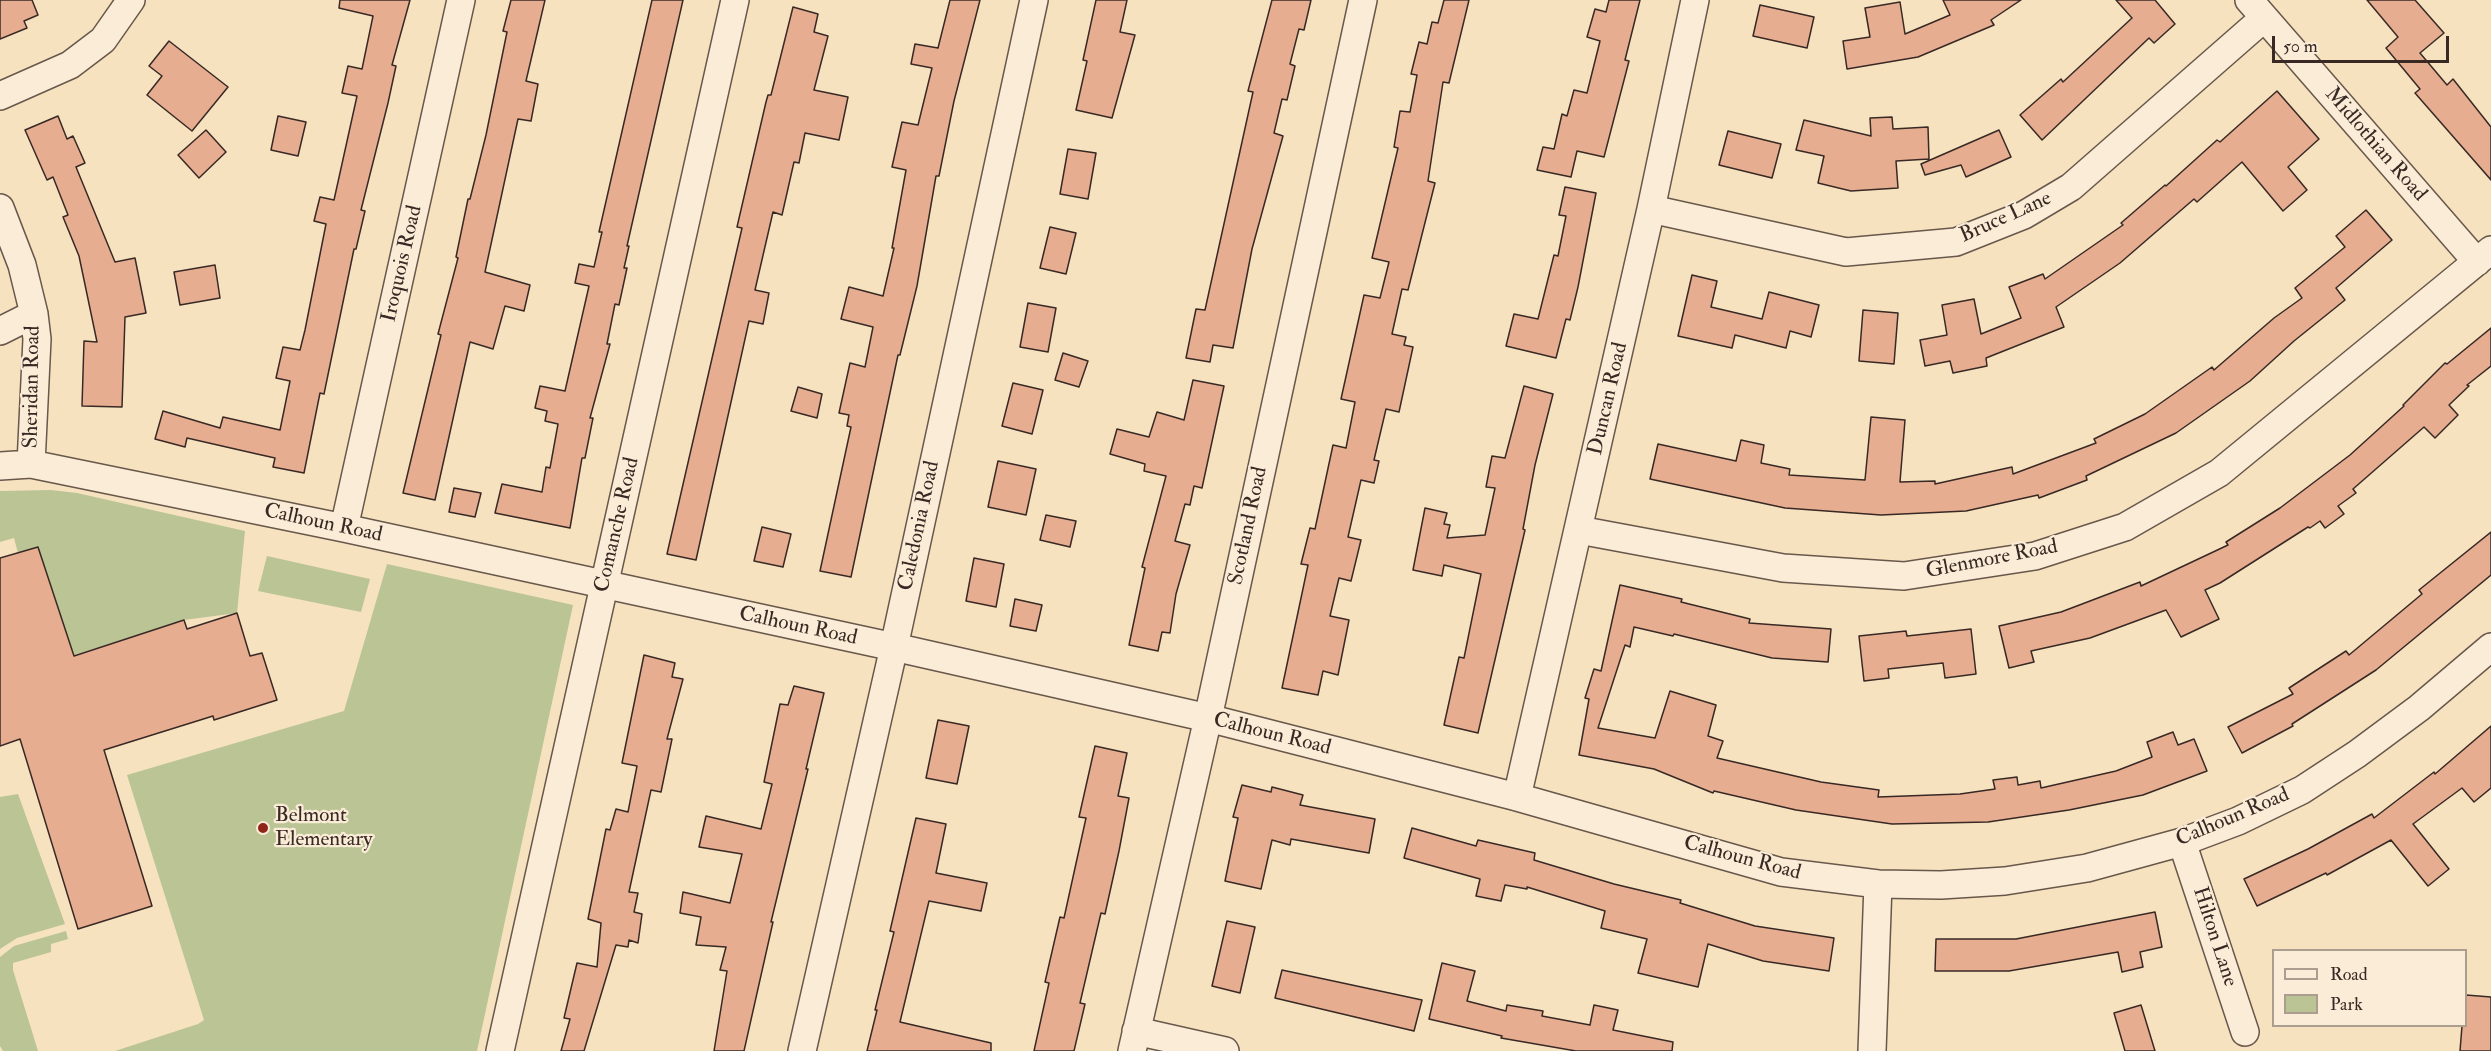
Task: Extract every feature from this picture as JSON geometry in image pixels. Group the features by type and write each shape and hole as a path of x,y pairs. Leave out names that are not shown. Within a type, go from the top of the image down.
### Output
{"street":[{"path":"0,96 70,64 103,40 131,0"},
{"name":"Iroquois Road","path":"344,528 461,0"},
{"name":"Comanche Road","path":"500,1051 735,0"},
{"name":"Caledonia Road","path":"802,1051 894,647 1034,0"},
{"name":"Scotland Road","path":"1134,1041 1208,718 1363,0"},
{"name":"Duncan Road","path":"1517,796 1651,209 1695,0"},
{"name":"Bruce Lane","path":"1651,209 1846,252 1956,242 2024,215 2071,187 2257,9"},
{"name":"Midlothian Road","path":"2257,9 2484,256"},
{"name":"Sheridan Road","path":"0,208 8,253 34,314 37,339 31,464"},
{"name":"Glenmore Road","path":"1579,530 1783,568 1904,576 2035,556 2125,527 2219,473 2484,256"},
{"path":"0,331 34,314"},
{"name":"Calhoun Road","path":"0,466 31,464 344,528 894,647 1208,718 1517,796 1781,872 1878,884 1941,885 2005,881 2087,868 2182,842 2238,821 2302,790 2357,754 2419,708 2491,647"},
{"name":"Hilton Lane","path":"2182,842 2245,1032"},
{"path":"1872,1051 1878,884"},
{"path":"1134,1041 1225,1051"}],"green space":[{"path":"51,490 77,493 245,531 237,613 184,620 74,655 38,547 18,553 14,538 0,542 0,491"},
{"path":"267,556 370,579 361,612 258,591"},
{"path":"387,564 573,605 477,1051 115,1051 198,1024 204,1020 127,775 344,711"},
{"path":"18,794 65,924 17,938 0,949 0,797"},
{"path":"66,931 68,939 51,944 51,952 13,963 13,970 38,1051 3,1051 0,1046 0,957 14,946"}],"building":[{"path":"0,0 32,0 38,15 24,21 27,28 0,39"},
{"path":"340,0 410,0 392,65 396,66 361,210 365,211 356,249 354,249 324,394 320,393 304,473 273,467 275,458 187,438 185,447 155,439 163,411 220,428 223,417 280,430 290,381 276,378 283,347 300,350 326,224 314,221 320,197 334,200 357,96 342,93 348,66 362,69 373,16 339,8"},
{"path":"511,0 545,0 526,81 538,84 531,121 518,119 485,272 530,285 524,311 505,306 493,349 470,342 435,500 403,493 441,335 438,334 458,258 456,257 468,199 470,199 486,135 507,32 503,31"},
{"path":"652,0 683,0 627,246 629,246 624,268 627,268 619,305 615,304 607,344 610,344 590,418 593,418 585,458 582,458 570,528 495,513 502,484 542,492 546,467 550,468 558,424 545,421 547,411 535,408 540,386 565,391 589,286 575,283 579,264 594,267 602,232 599,232"},
{"path":"950,0 980,0 954,101 939,176 936,176 917,286 900,355 898,355 851,577 820,571 851,427 847,426 849,415 839,413 850,363 865,367 873,327 841,319 849,287 883,296 894,248 892,248 906,170 892,167 902,122 918,125 932,68 911,64 915,44 938,48"},
{"path":"1096,0 1127,0 1120,32 1135,35 1112,118 1076,110 1087,61 1083,60"},
{"path":"1272,0 1311,0 1304,30 1299,29 1290,64 1295,66 1287,100 1282,99 1274,133 1283,136 1252,249 1233,348 1213,345 1210,362 1186,358 1196,309 1205,310 1253,92 1248,91"},
{"path":"1444,0 1469,0 1449,83 1443,82 1428,181 1435,183 1408,290 1402,289 1392,334 1406,337 1404,345 1413,347 1399,412 1386,409 1374,460 1379,461 1374,483 1361,480 1348,537 1361,540 1351,581 1339,578 1330,616 1349,620 1338,675 1323,671 1318,695 1282,688 1308,565 1301,564 1310,528 1315,529 1333,445 1346,448 1355,402 1341,399 1364,295 1380,298 1389,262 1372,258 1398,148 1394,147 1400,111 1410,112 1417,75 1411,74 1419,42 1427,44 1432,22 1438,23"},
{"path":"1609,0 1640,0 1625,60 1629,61 1604,157 1577,151 1571,177 1537,170 1543,147 1554,149 1562,114 1567,116 1574,90 1587,93 1600,41 1587,37 1595,9 1606,12"},
{"path":"1943,0 2021,0 1991,20 1994,25 1918,57 1847,69 1843,41 1870,37 1865,8 1900,2 1905,34 1950,15"},
{"path":"2116,0 2155,0 2175,24 2154,43 2149,38 2042,140 2020,115 2061,79 2063,82 2132,18"},
{"path":"2367,0 2415,0 2444,33 2420,53 2447,85 2453,79 2491,127 2491,180 2415,93 2420,89 2386,48 2398,37"},
{"path":"1760,5 1814,17 1807,48 1753,36"},
{"path":"793,7 818,14 814,32 828,36 814,90 848,97 839,140 805,133 799,163 794,162 782,215 773,212 755,290 769,293 763,324 749,321 696,560 667,554 742,228 737,227 766,102 768,95 771,95"},
{"path":"169,41 228,87 192,131 147,95 162,76 149,66"},
{"path":"2277,91 2319,139 2288,167 2307,190 2283,211 2242,162 2197,202 2194,199 2120,263 2056,307 2064,327 1986,358 1987,366 1953,373 1950,361 1925,366 1920,340 1947,335 1942,305 1974,299 1981,334 2021,318 2009,287 2043,274 2045,279 2123,225 2121,223 2217,140 2220,142"},
{"path":"58,116 67,139 73,136 85,163 76,167 115,262 135,258 146,313 125,317 122,407 82,406 84,341 97,342 79,256 63,217 68,215 53,177 47,180 25,130"},
{"path":"278,116 306,122 298,156 271,150"},
{"path":"1892,117 1893,129 1928,127 1929,159 1896,161 1898,188 1851,191 1818,183 1824,156 1796,150 1804,120 1871,136 1870,118"},
{"path":"206,130 226,152 199,178 178,155"},
{"path":"1999,130 2011,157 1966,177 1961,165 1925,175 1921,164"},
{"path":"1728,131 1781,144 1772,178 1719,165"},
{"path":"1068,149 1096,153 1088,199 1060,194"},
{"path":"1565,187 1596,193 1570,320 1566,319 1556,358 1506,346 1514,314 1538,319 1554,255 1558,256 1566,216 1559,215"},
{"path":"2366,210 2392,240 2336,288 2345,300 2294,341 2250,381 2176,433 2086,476 2087,480 2039,498 2038,495 1966,511 1881,515 1785,508 1650,479 1658,444 1736,461 1741,440 1764,445 1761,463 1790,469 1789,475 1865,480 1871,417 1905,420 1900,482 1935,481 1935,484 2012,467 2013,474 2096,443 2094,439 2145,414 2212,367 2214,370 2274,318 2302,298 2295,288 2345,247 2336,236"},
{"path":"1050,227 1076,233 1066,274 1040,268"},
{"path":"215,265 220,298 180,305 174,272"},
{"path":"1692,275 1717,281 1711,307 1762,319 1769,292 1819,305 1811,337 1790,331 1786,348 1735,335 1732,348 1678,336"},
{"path":"1028,303 1056,308 1048,352 1020,347"},
{"path":"1863,310 1898,313 1894,364 1859,361"},
{"path":"2491,328 2491,366 2467,385 2469,386 2449,405 2458,415 2435,438 2424,427 2353,489 2356,493 2338,506 2344,514 2325,528 2320,521 2308,527 2220,583 2205,590 2219,619 2181,637 2166,610 2090,638 2031,651 2034,662 2009,668 1999,626 2061,612 2140,582 2141,586 2228,545 2226,542 2280,508 2350,455 2404,406 2445,363 2447,364"},
{"path":"1063,353 1088,361 1079,387 1055,380"},
{"path":"1193,380 1224,386 1202,488 1194,486 1190,505 1185,504 1175,541 1190,545 1176,594 1170,633 1162,632 1158,651 1129,645 1145,568 1142,567 1166,476 1144,471 1145,464 1110,454 1117,429 1149,437 1157,412 1184,420"},
{"path":"1013,383 1043,390 1032,434 1002,426"},
{"path":"1524,386 1553,394 1535,465 1523,529 1525,530 1478,733 1444,725 1459,657 1464,658 1481,574 1444,565 1442,576 1413,570 1425,508 1447,513 1444,524 1450,525 1447,538 1485,535 1495,488 1486,487 1492,456 1505,458"},
{"path":"798,387 822,394 817,418 791,411"},
{"path":"998,461 1036,469 1026,515 988,507"},
{"path":"454,488 481,493 475,517 449,512"},
{"path":"1046,515 1076,521 1070,547 1040,540"},
{"path":"762,527 791,534 783,567 754,561"},
{"path":"2491,532 2491,575 2376,670 2292,724 2293,726 2242,753 2228,727 2293,694 2289,688 2346,651 2349,655 2422,594 2419,590"},
{"path":"38,547 74,656 184,620 187,629 237,613 250,656 262,653 277,700 214,720 213,716 104,750 152,906 78,929 20,739 0,746 0,558"},
{"path":"974,558 1004,564 996,607 966,601"},
{"path":"1620,585 1682,599 1681,602 1750,619 1749,623 1831,629 1828,662 1772,658 1674,634 1673,636 1634,627 1630,647 1625,645 1598,728 1655,738 1670,691 1716,705 1708,736 1723,741 1717,758 1821,782 1879,790 1878,797 1960,794 1995,789 1993,780 2017,777 2018,785 2040,781 2041,788 2116,771 2152,757 2147,742 2173,732 2178,745 2194,739 2207,771 2143,795 2069,810 1988,822 1892,824 1796,810 1714,791 1713,793 1654,769 1579,755 1589,699 1585,698 1594,669 1601,671"},
{"path":"1015,599 1042,605 1036,631 1010,626"},
{"path":"1971,629 1976,674 1945,678 1943,663 1888,669 1889,678 1864,681 1859,636 1906,631 1907,636"},
{"path":"644,655 675,663 672,677 683,679 667,739 672,739 661,792 651,790 629,892 638,893 634,912 642,914 638,943 629,940 628,947 616,945 584,1051 561,1051 570,1019 564,1018 577,963 597,967 601,923 588,919 606,829 610,830 616,809 628,812 637,766 622,763"},
{"path":"794,686 824,693 806,769 808,769 771,922 773,922 744,1051 714,1051 727,971 720,970 726,947 696,945 701,917 680,913 683,892 730,903 742,854 699,847 706,816 761,829 772,784 764,782 780,704 788,705"},
{"path":"938,720 969,726 957,784 926,778"},
{"path":"2491,726 2491,788 2474,802 2462,788 2413,824 2449,869 2428,886 2391,840 2327,875 2326,873 2257,906 2244,879 2308,849 2372,814 2374,818 2434,772 2435,774"},
{"path":"1095,746 1127,753 1118,796 1129,798 1119,851 1105,914 1101,913 1080,1003 1085,1004 1074,1051 1034,1051 1049,983 1045,982 1060,917 1064,918 1086,818 1079,817"},
{"path":"1242,785 1271,792 1272,787 1303,795 1300,805 1375,819 1369,853 1291,839 1290,845 1272,840 1261,889 1225,881 1238,818 1233,817"},
{"path":"916,818 946,824 936,873 987,883 981,911 929,901 900,1022 991,1043 991,1051 867,1051 894,932 890,931"},
{"path":"1412,828 1476,846 1478,840 1535,853 1534,860 1614,884 1681,900 1680,903 1755,926 1834,938 1829,971 1763,961 1708,944 1698,987 1638,973 1647,939 1601,928 1605,911 1527,887 1527,889 1505,885 1501,901 1476,896 1480,879 1404,858"},
{"path":"2155,912 2162,947 2140,952 2143,967 2122,972 2118,952 2009,971 1935,971 1936,939 2016,939"},
{"path":"1227,921 1255,927 1240,993 1212,986"},
{"path":"1442,963 1475,971 1467,1001 1506,1011 1507,1005 1543,1011 1542,1016 1590,1025 1594,1005 1618,1010 1613,1030 1673,1042 1672,1051 1576,1051 1501,1038 1502,1036 1429,1019"},
{"path":"1282,970 1422,1000 1414,1031 1275,998"},
{"path":"2467,995 2491,997 2491,1051 2460,1051 2462,1027 2467,1027"},
{"path":"2141,1005 2155,1051 2125,1051 2114,1013"}],"place":[{"name":"Belmont Elementary","path":"263,828"}]}
